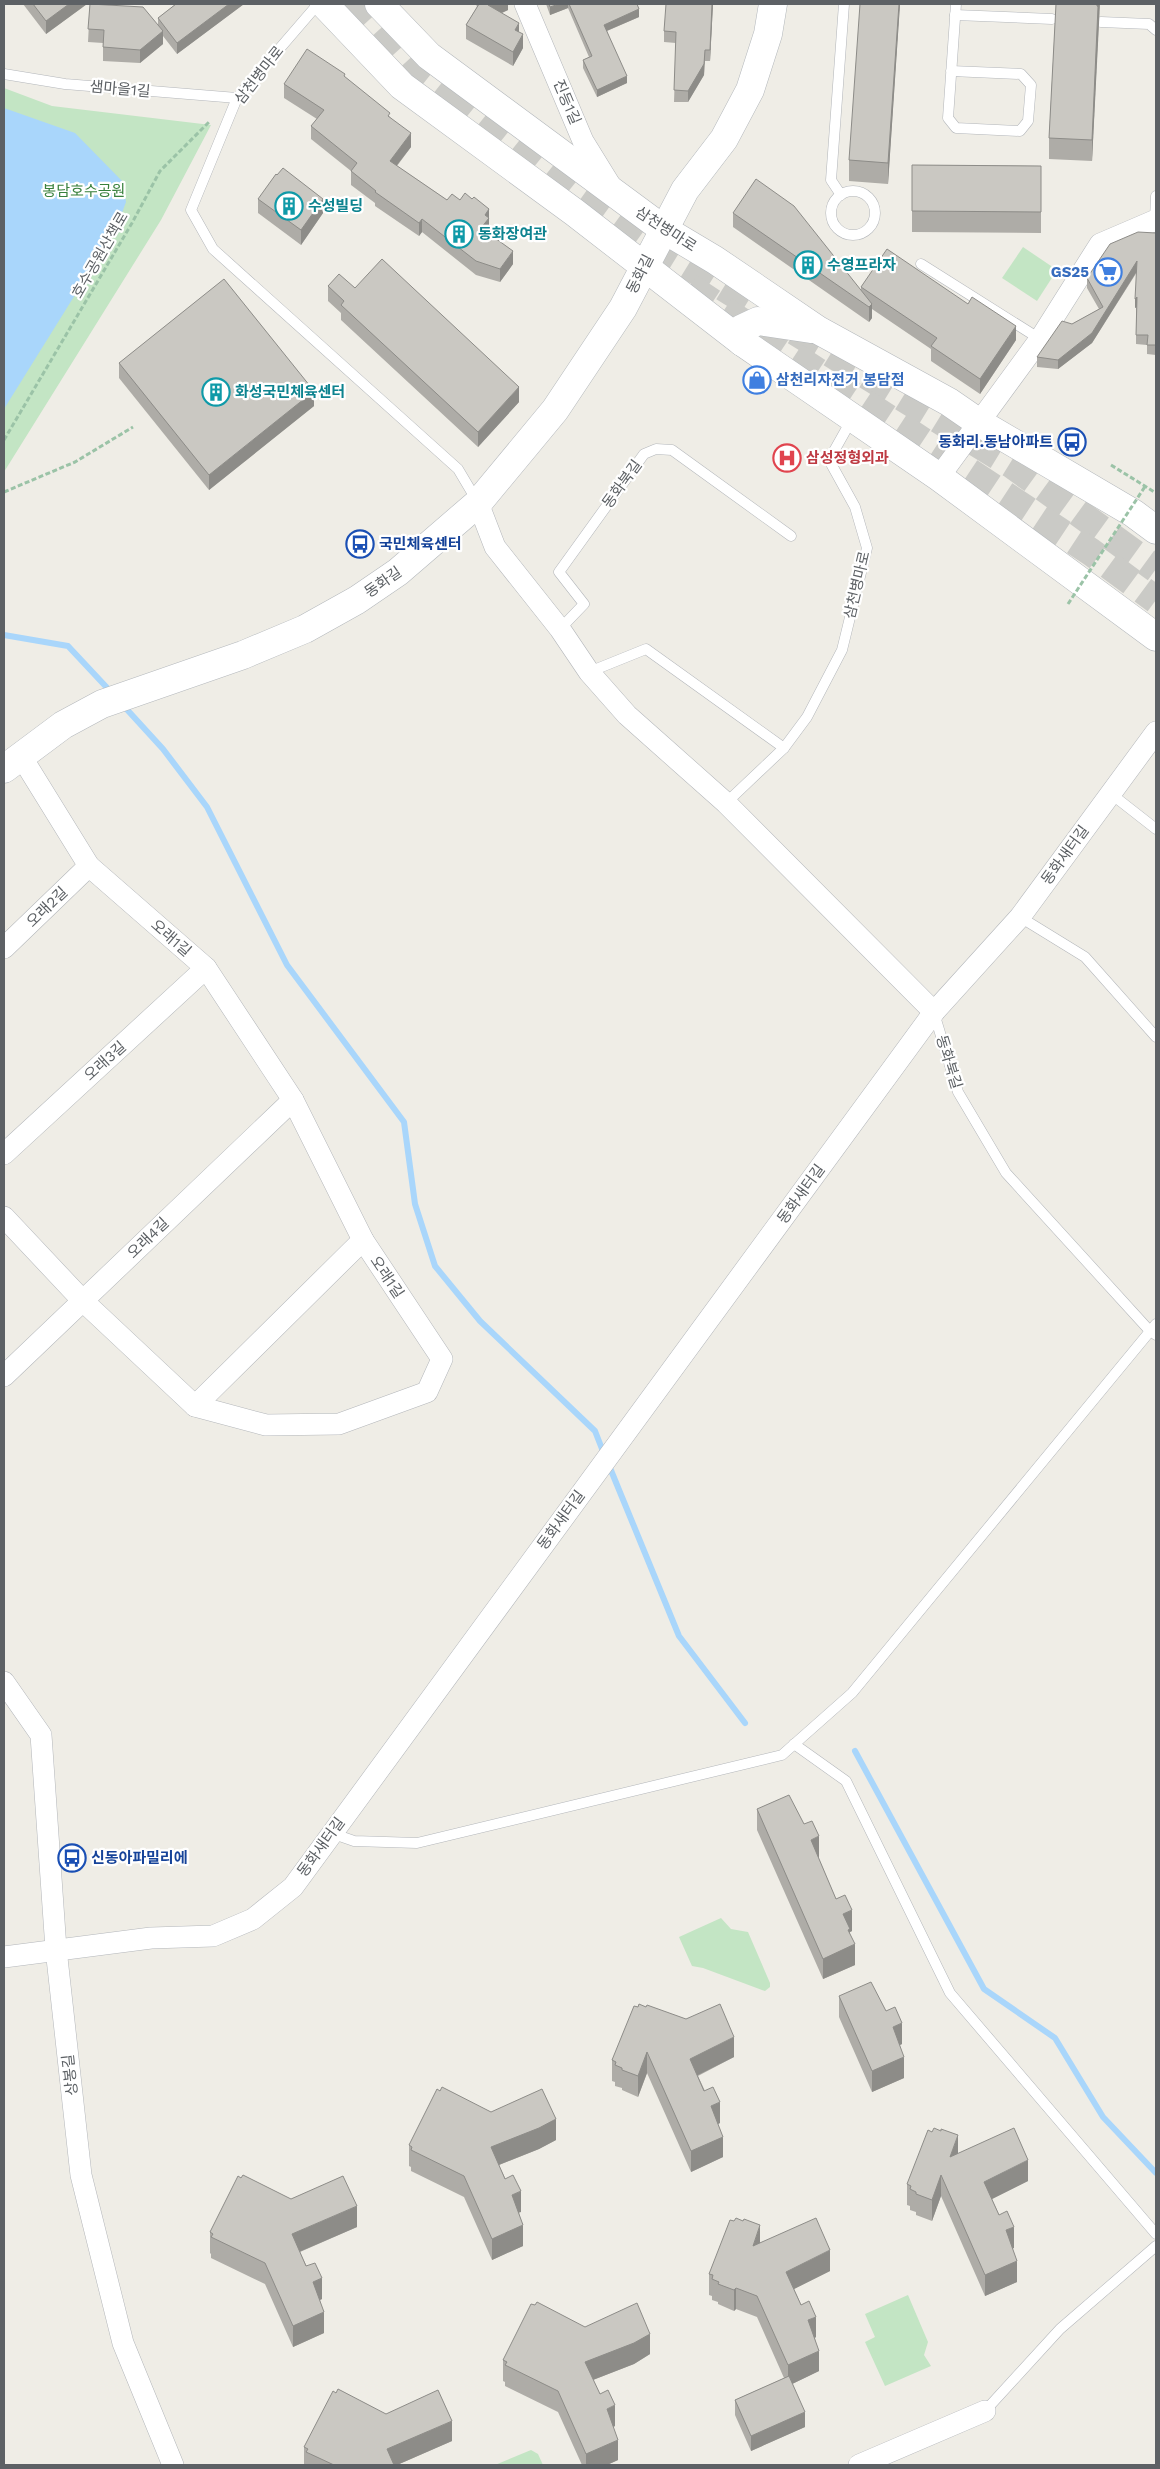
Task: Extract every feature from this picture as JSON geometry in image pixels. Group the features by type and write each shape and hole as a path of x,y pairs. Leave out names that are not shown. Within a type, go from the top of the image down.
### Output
{"main road":[{"path":"324,4 402,86 574,212 742,342 939,477 1156,638"},
{"name":"삼천병마로","path":"379,4 429,56 663,229 715,260 818,330 949,402 978,422 1133,513 1156,530"},
{"name":"동화길","path":"12,763 63,725 102,704 243,655 305,629 357,600 398,572 478,502 555,410 623,308 685,190 724,138 750,90 768,34 773,4"},
{"path":"742,342 740,329 758,321 818,330"}],"street":[{"name":"진등1길","path":"525,4 583,140 618,196"},
{"path":"939,477 1040,339 1100,244 1156,220"},
{"name":"동화북길","path":"478,502 495,547 560,629 589,672 627,715 726,803 934,1012"},
{"name":"동화새터길","path":"4,1957 151,1938 213,1936 253,1920 292,1887 934,1012 1020,917 1156,732"},
{"name":"오래1길","path":"4,1217 83,1301 195,1406 266,1425 339,1424 427,1392 442,1359 363,1240 293,1100 206,968 89,866 12,763"},
{"name":"오래2길","path":"4,948 89,866"},
{"name":"오래3길","path":"4,1154 206,968"},
{"name":"오래4길","path":"4,1376 293,1100"},
{"path":"195,1406 363,1240"},
{"name":"상봉길","path":"4,1682 41,1735 56,1949 81,2176 123,2343 173,2465"},
{"path":"859,2465 986,2411"}],"lane":[{"name":"삼천병마로","path":"318,4 237,98 191,210 213,249 458,469 478,502"},
{"path":"841,194 831,180 844,4"},
{"path":"951,71 1021,74 1031,85 1028,121 1020,131 956,128 948,118 951,71 956,4"},
{"path":"955,15 1052,20"},
{"path":"1101,22 1149,24 1156,30"},
{"name":"샘마을1길","path":"4,74 66,84 237,98"},
{"path":"855,191 869,198 875,211 871,226 866,232 859,235 845,234 834,226 830,212 835,199 841,194 855,191"},
{"path":"1156,196 1156,220"},
{"path":"921,264 1040,339"},
{"name":"삼천병마로","path":"784,748 807,717 842,650 867,548 855,507 829,460 852,419"},
{"name":"동화북길","path":"560,629 584,604 559,572 644,454 656,449 672,450 791,536"},
{"path":"589,672 646,649 784,748 726,803"},
{"path":"1110,793 1156,829"},
{"path":"1020,917 1085,956 1156,1036"},
{"name":"동화북길","path":"934,1012 958,1092 1006,1173 1154,1330"},
{"path":"331,1833 354,1841 417,1843 782,1755 852,1693 1154,1330"},
{"path":"794,1744 846,1781 950,1993 1156,2234"},
{"path":"986,2411 1060,2330 1156,2246"}],"path":[{"name":"호수공원산책로","path":"4,440 132,223 160,170 211,120 237,98"},
{"path":"4,492 75,462 133,427"},
{"path":"1111,465 1146,485 1156,493"},
{"path":"1068,604 1146,485"}],"green space":[{"name":"봉담호수공원","path":"4,88 52,106 211,125 161,220 4,472"},
{"path":"1023,247 1057,270 1037,301 1002,278"},
{"path":"721,1918 731,1929 748,1932 770,1983 770,1987 765,1991 703,1968 692,1966 679,1937"},
{"path":"908,2295 928,2342 924,2355 931,2366 885,2386 865,2342 875,2337 865,2314"},
{"path":"531,2450 538,2454 543,2465 495,2465"}],"water":[{"path":"4,108 75,133 122,181 126,202 116,229 4,409"}],"building":[{"path":"33,4 69,4 46,21"},
{"path":"90,4 143,7 163,31 140,50 103,47 104,30 88,29"},
{"path":"176,4 229,4 177,43 158,18"},
{"path":"479,4 490,4 488,5 519,23 515,30 523,34 513,52 466,25"},
{"path":"569,4 637,4 639,9 604,25 627,76 597,90 583,60 592,56"},
{"path":"666,4 712,4 710,50 705,50 704,64 688,91 674,90 676,32 664,31"},
{"path":"860,4 899,4 888,163 849,160"},
{"path":"1056,4 1096,4 1098,7 1092,140 1049,138"},
{"path":"307,49 345,74 344,76 390,113 388,116 411,133 390,161 447,200 452,194 460,200 465,193 472,199 474,197 489,209 485,215 489,218 481,228 513,251 500,269 476,261 422,219 419,223 375,192 351,171 357,163 311,126 324,110 284,84"},
{"path":"912,165 1041,166 1041,212 912,211"},
{"path":"283,168 323,199 301,230 258,199 276,174"},
{"path":"756,179 794,206 872,304 869,307 733,213"},
{"path":"1138,232 1156,233 1156,345 1147,345 1148,335 1136,335 1137,261 1092,333 1058,360 1037,357 1062,321 1072,324 1103,307 1087,278 1110,244"},
{"path":"887,249 968,304 972,297 1016,326 980,379 931,346 937,338 861,287"},
{"path":"382,259 519,387 478,432 341,305 344,301 328,286 339,274 355,288"},
{"name":"화성국민체육센터","path":"224,279 314,391 209,475 119,363"},
{"path":"789,1795 804,1824 812,1821 819,1836 811,1840 836,1899 845,1895 852,1910 843,1914 855,1944 823,1959 757,1809"},
{"path":"871,1982 886,2011 895,2007 902,2023 893,2027 904,2057 872,2071 839,1996"},
{"path":"639,2004 686,2019 720,2004 734,2037 690,2059 704,2091 713,2087 720,2102 711,2106 723,2137 691,2151 647,2052 638,2076 615,2065 616,2062 612,2060 634,2006 638,2007"},
{"path":"442,2087 491,2112 542,2089 556,2119 539,2128 491,2147 505,2179 513,2175 521,2191 512,2195 523,2225 492,2239 464,2176 411,2150 412,2147 409,2145 437,2089 440,2091"},
{"path":"934,2128 958,2135 950,2157 1014,2128 1028,2160 984,2182 999,2215 1007,2211 1014,2227 1006,2230 1017,2261 985,2275 941,2175 932,2200 916,2194 916,2192 910,2189 911,2186 907,2184 928,2130 932,2132"},
{"path":"243,2175 291,2199 343,2176 357,2206 292,2234 306,2266 315,2263 322,2278 313,2282 324,2312 293,2326 265,2263 211,2237 213,2234 210,2232 238,2176 241,2178"},
{"path":"736,2218 760,2225 753,2246 816,2218 830,2250 786,2272 801,2305 809,2301 816,2317 808,2320 819,2351 788,2365 757,2296 718,2284 719,2282 712,2279 713,2275 709,2274 730,2220 734,2221"},
{"path":"537,2302 585,2327 637,2303 650,2334 634,2343 585,2362 600,2394 608,2390 615,2405 607,2409 618,2440 586,2454 558,2391 505,2365 507,2362 503,2360 531,2304 535,2305"},
{"path":"789,2376 805,2412 751,2436 735,2400"},
{"path":"338,2389 386,2414 438,2390 452,2421 387,2449 394,2465 334,2465 306,2452 308,2449 304,2447 333,2391 336,2393"}],"waterway":[{"path":"4,635 68,646 111,692"},
{"path":"121,703 163,749 207,807 287,965 404,1122 415,1204 435,1266 480,1321 595,1431 604,1454"},
{"path":"608,1463 679,1636 745,1723"},
{"path":"855,1751 984,1989 1055,2038 1103,2117 1156,2173"}],"tunnel":[{"path":"345,4 403,68 460,113"},
{"path":"453,89 581,192 653,244 1011,464 1156,569"},
{"path":"689,287 1091,552 1156,600"}],"place":[{"name":"수성빌딩","path":"289,206"},
{"name":"동화장여관","path":"459,234"},
{"name":"수영프라자","path":"808,265"},
{"name":"GS25","path":"1108,272"},
{"name":"삼천리자전거 봉담점","path":"757,380"},
{"name":"화성국민체육센터","path":"216,392"},
{"name":"동화리.동남아파트","path":"1072,442"},
{"name":"삼성정형외과","path":"787,458"},
{"name":"국민체육센터","path":"360,544"},
{"name":"신동아파밀리에","path":"72,1858"}]}
